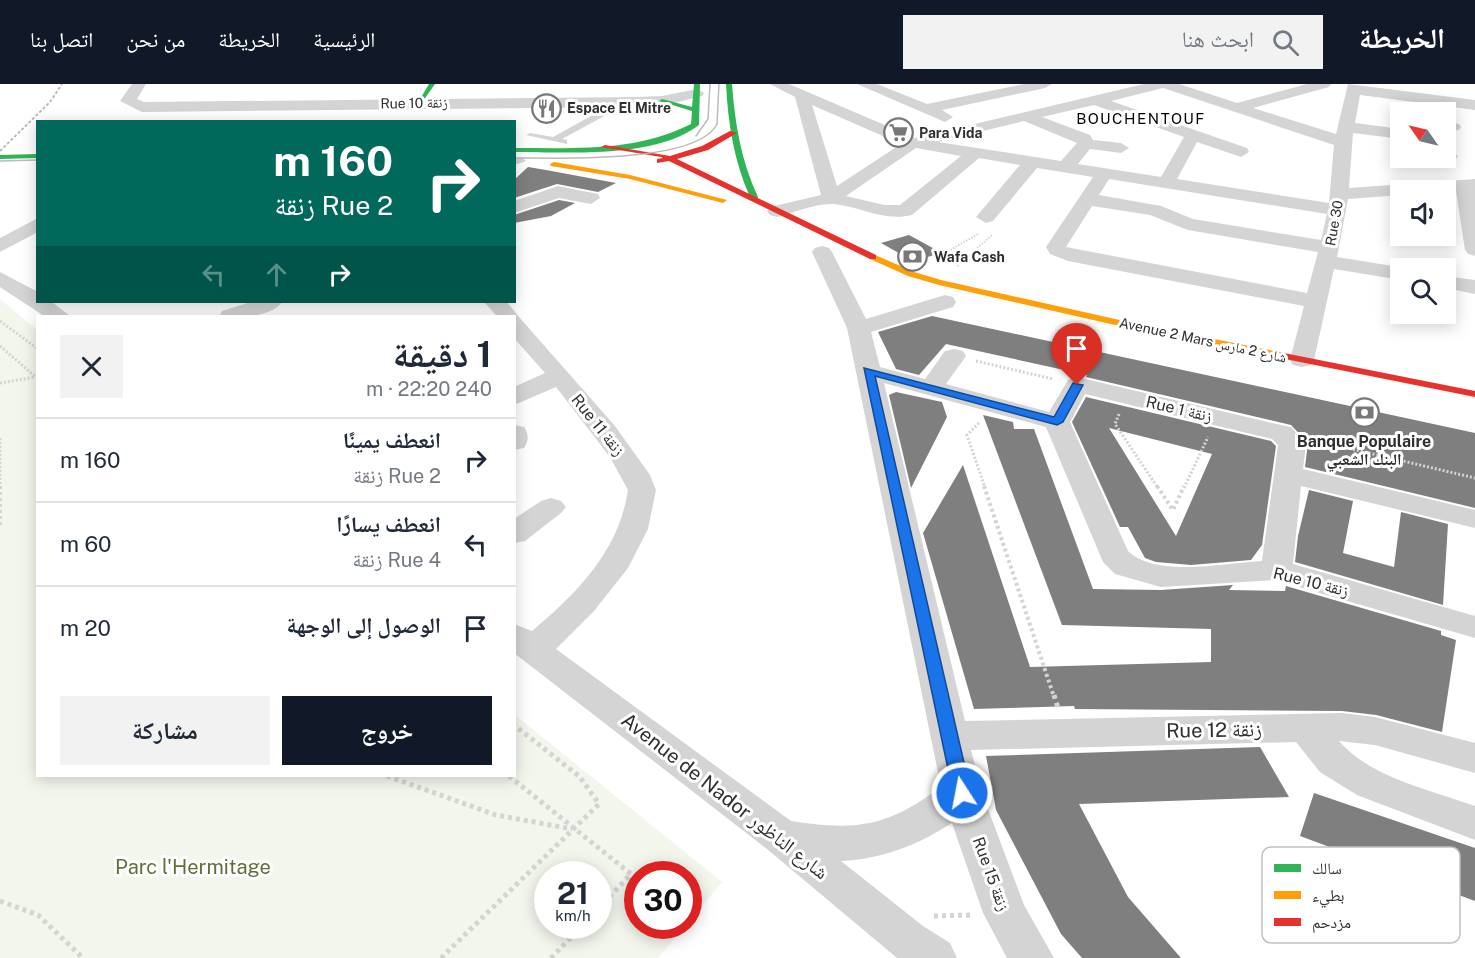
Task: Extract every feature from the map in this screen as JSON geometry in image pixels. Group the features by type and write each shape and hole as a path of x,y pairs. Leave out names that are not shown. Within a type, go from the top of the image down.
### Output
{"main road":[{"path":"419,103 432,84"},
{"path":"542,162 599,165 645,152 688,131 695,125 696,110 717,87 733,133 740,170 754,197"},
{"path":"662,101 696,110"},
{"path":"672,159 705,148 733,133"},
{"path":"604,147 645,152 733,205 640,179 516,158 604,147"},
{"name":"Avenue 2 Mars شارع 2 مارس","path":"645,152 672,159 754,197 828,237 911,273 937,295"},
{"path":"0,157 36,156"},
{"path":"0,169 36,168"},
{"path":"816,249 843,262"},
{"name":"Avenue 2 Mars شارع 2 مارس","path":"891,281 937,295 974,292 1475,394"}],"street":[{"name":"Rue 10 زنقة","path":"139,84 128,101 131,104 194,106 636,102 662,101 717,87"},
{"path":"556,102 560,84"},
{"path":"636,102 638,84"},
{"path":"777,84 913,143 976,152 1036,153 1105,172 1167,182 1237,201 1339,202 1390,194"},
{"path":"864,84 926,109 1019,138"},
{"path":"926,109 1046,84"},
{"path":"1086,84 1118,95"},
{"path":"777,211 831,198 913,143 1163,84 1239,107 1344,134 1390,134"},
{"path":"1239,107 1324,84"},
{"path":"1355,87 1475,105"},
{"name":"Rue 30","path":"1310,362 1318,302 1339,202 1344,134 1355,87"},
{"path":"194,106 207,91"},
{"path":"288,120 299,105 314,91"},
{"path":"894,97 926,91"},
{"path":"802,96 831,198"},
{"path":"1094,100 1241,152"},
{"path":"1118,123 1171,110"},
{"path":"1024,116 1081,139 1121,148"},
{"path":"1167,182 1193,135"},
{"path":"1069,162 1081,139"},
{"path":"831,198 884,211 905,211 976,152"},
{"path":"990,226 1036,153"},
{"path":"1105,172 1056,247 1068,255 1318,302"},
{"path":"1424,173 1433,180"},
{"path":"1237,201 1249,175"},
{"path":"1469,184 1467,221 1475,250"},
{"path":"516,206 558,192 591,198"},
{"path":"1086,199 1154,210 1188,224 1329,255 1390,271"},
{"path":"0,246 36,225"},
{"name":"Rue 15 زنقة","path":"816,249 860,328 962,793 1005,913 1031,958"},
{"path":"0,278 36,301"},
{"path":"1456,284 1475,287"},
{"path":"860,328 937,295"},
{"path":"39,303 57,315"},
{"path":"233,315 268,303"},
{"name":"Rue 11 زنقة","path":"496,303 506,315"},
{"name":"Rue 11 زنقة","path":"516,326 623,453 642,490 635,525 611,569 569,618 524,642"},
{"path":"932,387 954,356"},
{"path":"868,371 1057,422 1077,385"},
{"path":"516,396 559,376"},
{"name":"Rue 1 زنقة","path":"1077,385 1281,433"},
{"name":"Rue 10 زنقة","path":"1057,422 1114,555 1126,567 1161,577 1276,570 1475,627"},
{"path":"1276,570 1292,444 1281,433"},
{"path":"1287,474 1475,519"},
{"path":"516,533 551,507"},
{"name":"Avenue de Nador شارع الناظور","path":"524,642 782,837 921,949"},
{"name":"Rue 12 زنقة","path":"950,736 1065,731 1342,727 1375,731 1475,758"},
{"path":"1307,729 1334,761 1371,784 1475,823"},
{"path":"782,837 820,844 855,845 893,837 930,818 962,793"}],"lane":[{"path":"556,139 605,112 636,102"},
{"path":"530,135 556,139 574,149"}],"path":[{"path":"911,273 990,226"},
{"path":"937,295 990,226"},
{"path":"0,321 36,348"},
{"path":"0,346 36,377"},
{"path":"954,356 1077,385"},
{"path":"0,382 36,378"},
{"path":"1127,397 1115,424 1173,510 1217,417"},
{"path":"996,405 968,435 1065,731"},
{"path":"1281,433 1475,478"},
{"path":"0,438 0,532"},
{"path":"441,958 599,804 580,777 516,727"},
{"path":"390,777 496,815 573,829"},
{"path":"510,777 631,874 612,894"},
{"path":"0,901 38,915 83,958"},
{"path":"921,949 921,916 1005,913"},
{"path":"551,958 569,939"}],"green space":[{"name":"Parc l'Hermitage","path":"0,299 36,329 36,777 516,777 516,716 696,861 624,861 624,939 674,939 658,958 0,958"},
{"name":"Parc l'Hermitage","path":"702,866 722,882 702,906"}],"building":[{"path":"528,167 616,183 598,192 557,184 516,197 516,178"},
{"path":"559,200 575,203 551,216 516,223 516,214"},
{"path":"909,235 942,253 913,261 881,243"},
{"path":"932,316 1475,433 1475,508 1305,467 1308,443 1291,425 1086,377 1087,375 946,344 919,375 896,369 878,332"},
{"path":"896,392 942,402 947,417 911,488 889,395"},
{"path":"1086,397 1271,441 1276,446 1262,545 1251,560 1191,565 1156,562 1145,558 1128,527 1120,527 1072,422","holes":["1109,428 1212,454 1176,536"]},
{"path":"983,415 1013,422 1014,429 1034,429 1093,589 1161,590 1233,585 1229,590 1285,591 1286,586 1441,631 1441,635 1456,640 1442,732 1376,715 1342,711 1075,709 1074,706 974,709 923,533 963,465 1030,667 1211,662 1211,629 1062,625"},
{"path":"1309,490 1353,501 1343,553 1394,567 1401,512 1448,524 1443,605 1295,562 1298,536"},
{"path":"1260,747 1289,797 1079,804 1128,897 1181,958 1082,958 1061,934 996,810 986,756"},
{"path":"1314,793 1475,848 1475,901 1460,895 1460,847 1330,847 1300,836"}],"tram line":[{"path":"696,136 708,119 710,84"},
{"path":"516,158 624,156 683,146 704,137 717,124 719,84"},
{"path":"0,161 36,160"}],"railway":[{"path":"0,151 50,102 62,84"}],"traffic: fast":[{"path":"419,103 432,84"},
{"path":"516,150 630,147 675,135 695,125 697,84"},
{"path":"729,84 736,142 743,170 754,197"},
{"path":"662,101 696,110"},
{"path":"0,157 36,156"}],"traffic: slow":[{"path":"554,164 630,177 723,200"},
{"path":"873,257 911,274 939,282 1124,324 1279,355"}],"traffic: jam":[{"path":"660,161 705,148 733,133"},
{"path":"605,147 663,155 873,257"},
{"path":"1279,355 1475,394"}],"place":[{"name":"Espace El Mitre","path":"546,108"},
{"name":"Para Vida","path":"898,133"},
{"name":"Wafa Cash","path":"913,257"},
{"name":"Banque Populaire البنك الشعبي","path":"1364,413"}],"district":[{"name":"BOUCHENTOUF","path":"1141,118"}],"route":[{"path":"962,793 868,371 1057,422 1077,385"}]}
